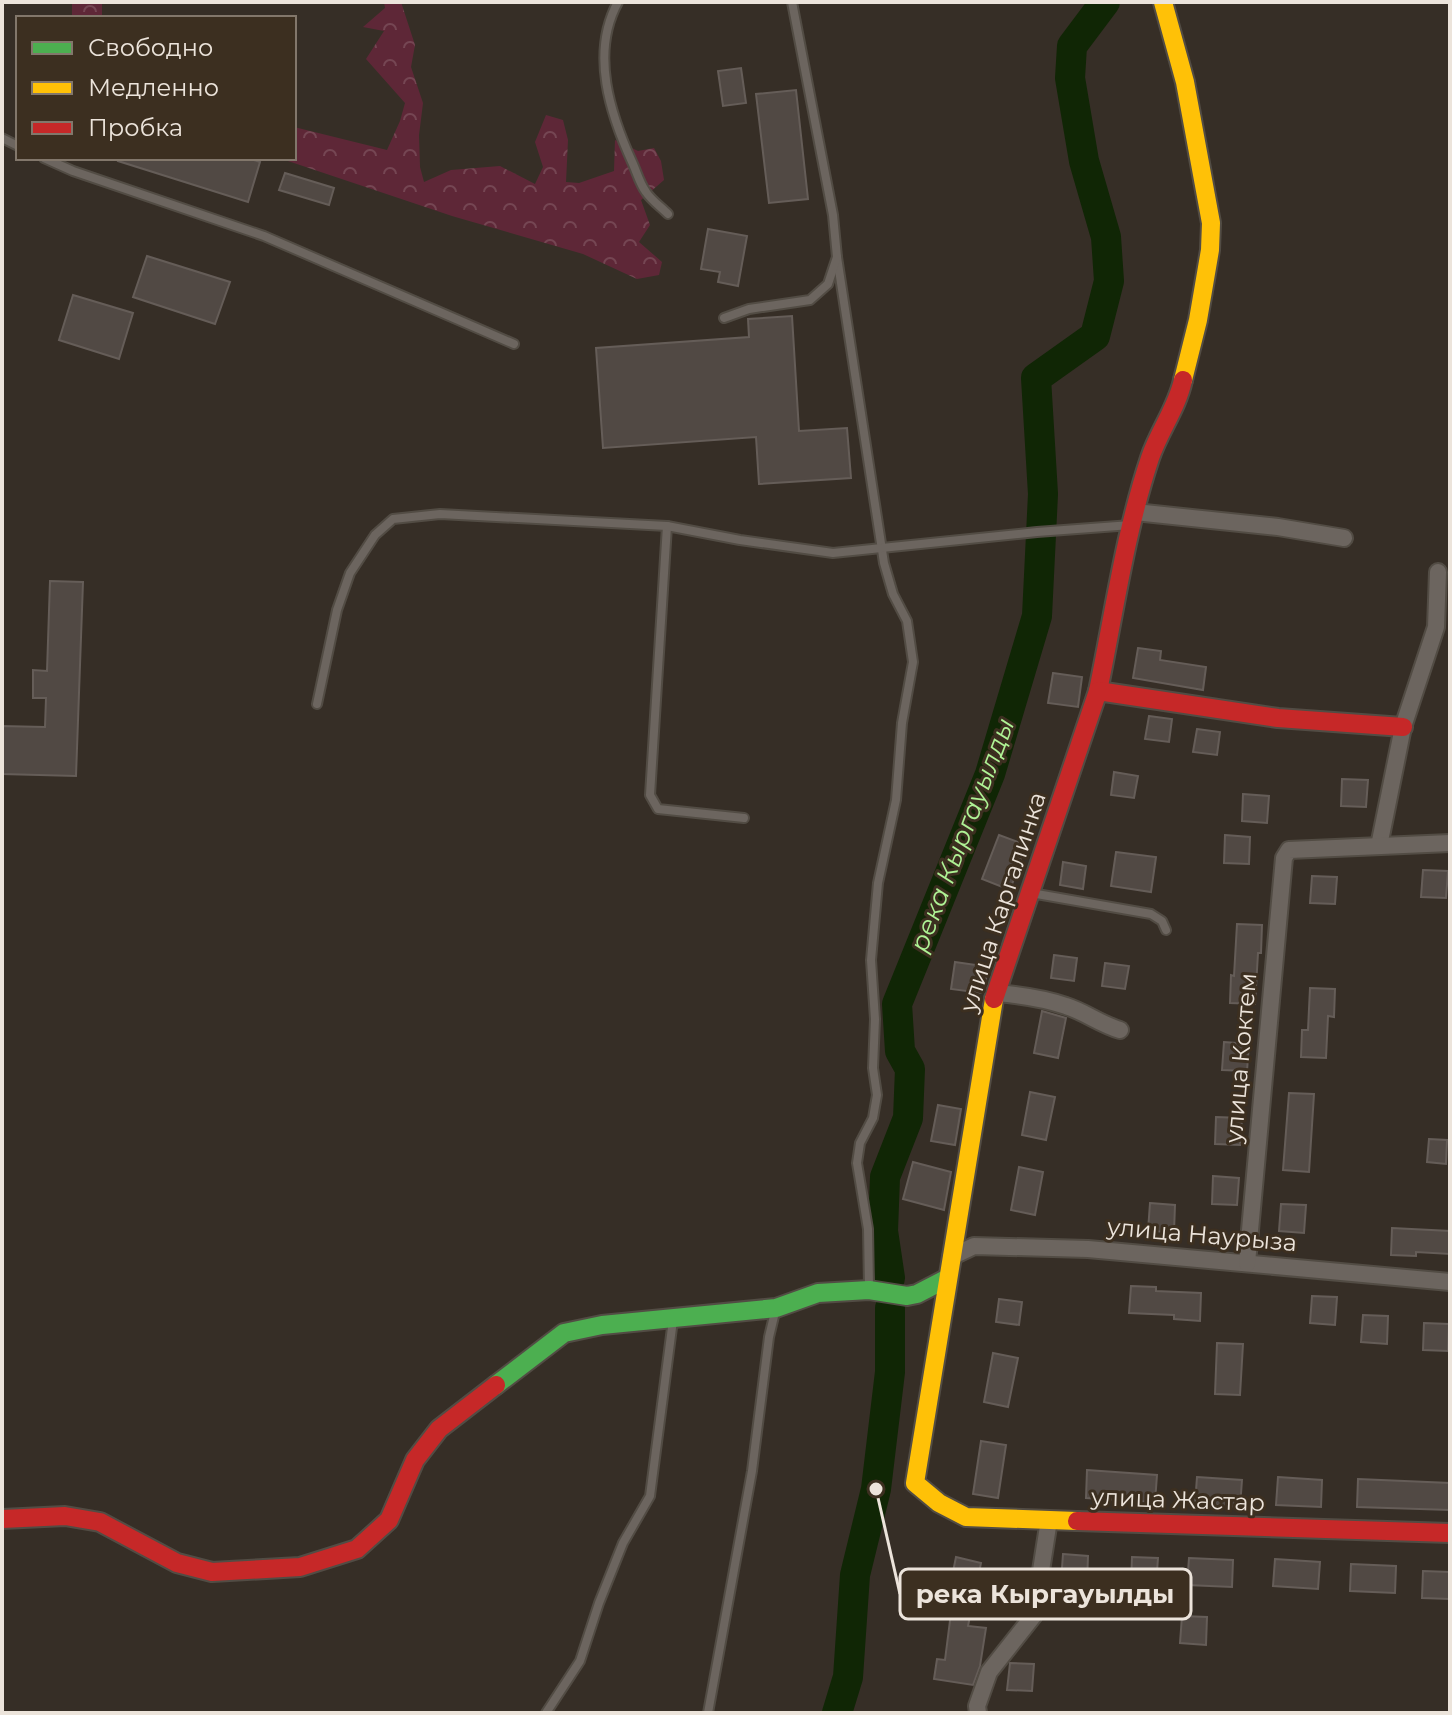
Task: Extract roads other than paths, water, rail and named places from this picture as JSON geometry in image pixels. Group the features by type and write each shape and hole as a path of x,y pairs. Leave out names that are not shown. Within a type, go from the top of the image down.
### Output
{"street":[{"name":"улица Каргалинка","path":"915,1483 991,1008 1098,691 1133,519 1151,456 1180,394 1198,320 1210,250 1211,223 1199,147 1163,2"},
{"path":"1133,519 1278,527 1344,538"},
{"path":"1438,572 1436,627 1403,727 1379,846 1450,843"},
{"path":"1098,691 1278,718 1403,727"},
{"name":"улица Коктем","path":"1247,1263 1284,858 1289,850 1379,846"},
{"path":"996,993 1046,1000 1070,1007 1098,1023 1120,1030"},
{"name":"улица Наурыза","path":"951,1257 974,1246 1088,1249 1450,1282"},
{"path":"2,1519 65,1516 100,1522 177,1563 212,1572 300,1567 357,1549 389,1520 415,1460 439,1429 564,1333 602,1325 776,1308 818,1293 869,1290 907,1296 946,1279"},
{"name":"улица Жастар","path":"915,1483 932,1500 966,1517 1450,1533"},
{"path":"978,1713 977,1706 989,1672 1034,1615 1049,1520"}],"lane":[{"path":"618,2 611,15 603,57 606,87 617,130 646,193 668,214"},
{"path":"792,2 833,215 881,549 893,594 907,621 913,662 902,723 896,800 878,883 871,960 875,1019 873,1068 877,1095 873,1118 860,1143 857,1163 868,1229 869,1290"},
{"path":"48,160 264,236 514,344"},
{"path":"724,318 749,309 810,300 828,284 837,257"},
{"path":"317,704 337,610 350,573 375,535 393,519 440,514 667,526 833,553 1049,531 1133,519"},
{"path":"667,526 650,795 658,809 744,818"},
{"path":"1030,893 1151,914 1162,921 1166,930"},
{"path":"708,1713 752,1471 769,1337 776,1308"},
{"path":"546,1713 580,1661 623,1543 650,1496 673,1319"}],"waterway":[{"name":"река Кыргауылды","path":"890,1278 883,1231 885,1177 908,1118 910,1069 900,1051 897,1004 990,774 1037,616 1043,494 1036,378 1095,336 1109,281 1106,237 1084,161 1070,78 1072,46 1105,2"},
{"name":"река Кыргауылды","path":"837,1713 848,1677 855,1575 876,1489 890,1372 890,1308"}],"place":[{"name":"река Кыргауылды","path":"876,1489"}]}
